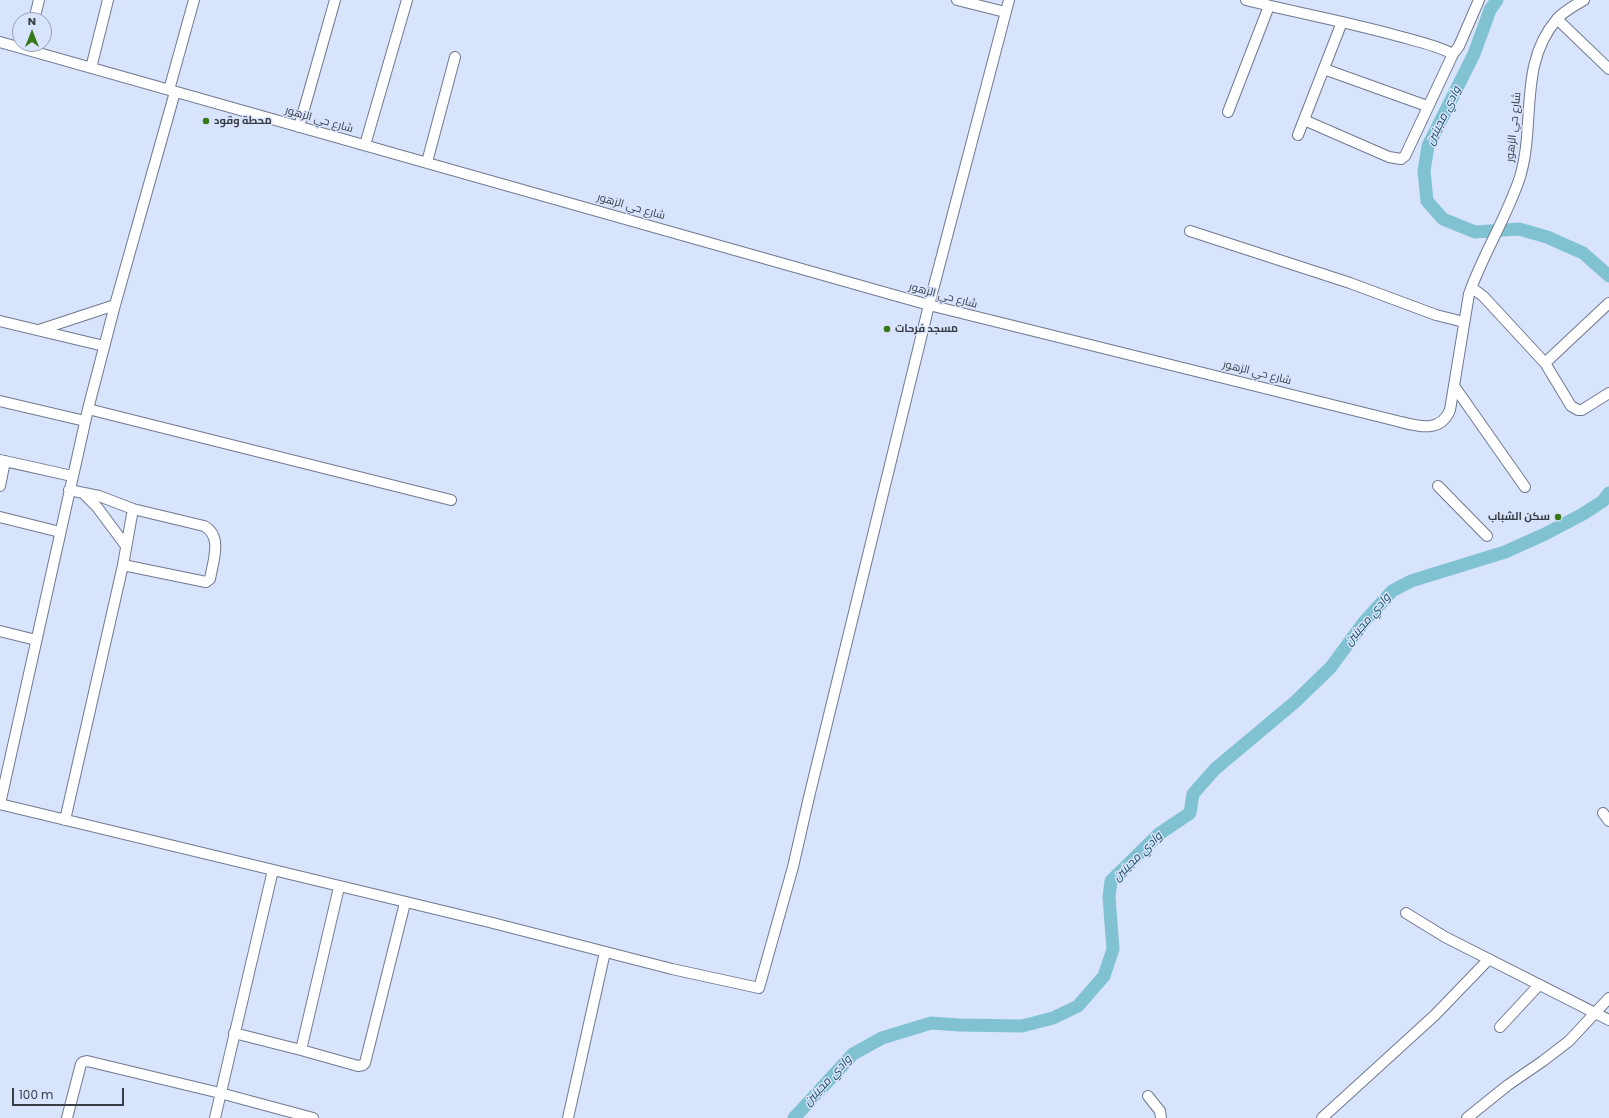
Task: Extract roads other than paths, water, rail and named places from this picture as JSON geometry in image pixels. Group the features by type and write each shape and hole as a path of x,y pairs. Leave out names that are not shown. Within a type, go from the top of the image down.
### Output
{"street":[{"path":"36,12 39,0"},
{"path":"91,68 108,0"},
{"path":"194,0 172,91 85,421 0,804 405,903 489,922 729,982 759,988 793,867 929,305 1009,0"},
{"path":"299,126 335,0"},
{"path":"365,145 407,0"},
{"path":"957,0 1005,12"},
{"path":"1246,0 1275,5 1342,22 1429,45 1446,50 1453,54"},
{"path":"1304,120 1389,157 1401,159 1405,156 1427,106 1453,54 1459,46 1479,0"},
{"name":"شارع حي الزهور","path":"41,52 91,68 929,305 1417,426 1431,427 1446,420 1450,410 1464,322 1472,288 1515,192 1520,175 1526,145 1532,75 1540,45 1557,19 1584,0"},
{"path":"1228,112 1275,5"},
{"path":"1557,19 1609,69"},
{"path":"1298,135 1342,22"},
{"name":"شارع حي الزهور","path":"0,42 12,44"},
{"path":"427,162 455,56"},
{"path":"1324,69 1427,106"},
{"path":"1190,231 1350,283 1436,315 1464,322"},
{"path":"1472,288 1483,296 1545,363 1571,406 1578,410 1582,410 1609,393"},
{"path":"1545,363 1609,303"},
{"path":"39,330 115,305"},
{"path":"0,321 104,346"},
{"path":"1454,386 1525,487"},
{"path":"0,401 85,421"},
{"path":"88,409 451,500"},
{"path":"0,486 3,461 72,476"},
{"path":"1438,486 1487,536"},
{"path":"69,490 99,496 133,509 204,526 210,530 216,539 210,579 206,582 123,565"},
{"path":"84,494 97,507 126,546"},
{"path":"65,820 123,565 133,509"},
{"path":"0,517 60,532"},
{"path":"0,631 36,640"},
{"path":"215,1118 273,870"},
{"path":"301,1050 339,887"},
{"path":"234,1033 358,1066 363,1065 405,903"},
{"path":"1406,914 1445,937 1609,1020"},
{"path":"568,1118 606,952"},
{"path":"1322,1118 1435,1015 1490,959"},
{"path":"1500,1027 1539,985"},
{"path":"1467,1118 1508,1085 1544,1061 1569,1041 1609,998"},
{"path":"67,1118 84,1061 91,1061 220,1093 283,1114 313,1118"},
{"path":"1148,1096 1160,1111 1162,1118"}],"waterway":[{"name":"وادي مجينين","path":"1497,0 1490,10 1474,54 1428,146 1424,171 1427,201 1443,219 1475,232 1519,229 1547,237 1583,253 1609,276"},
{"name":"وادي مجينين","path":"794,1118 853,1054 882,1038 931,1023 1022,1026 1053,1018 1078,1006 1104,976 1113,949 1109,897 1111,881 1159,834 1190,813 1193,794 1215,769 1295,702 1331,667 1364,622 1392,591 1411,581 1505,552 1545,534 1583,514 1603,501 1609,493"}],"place":[{"name":"محطة وقود","path":"206,121"},
{"name":"مسجد فرحات","path":"887,329"},
{"name":"سكن الشباب","path":"1558,517"}]}
